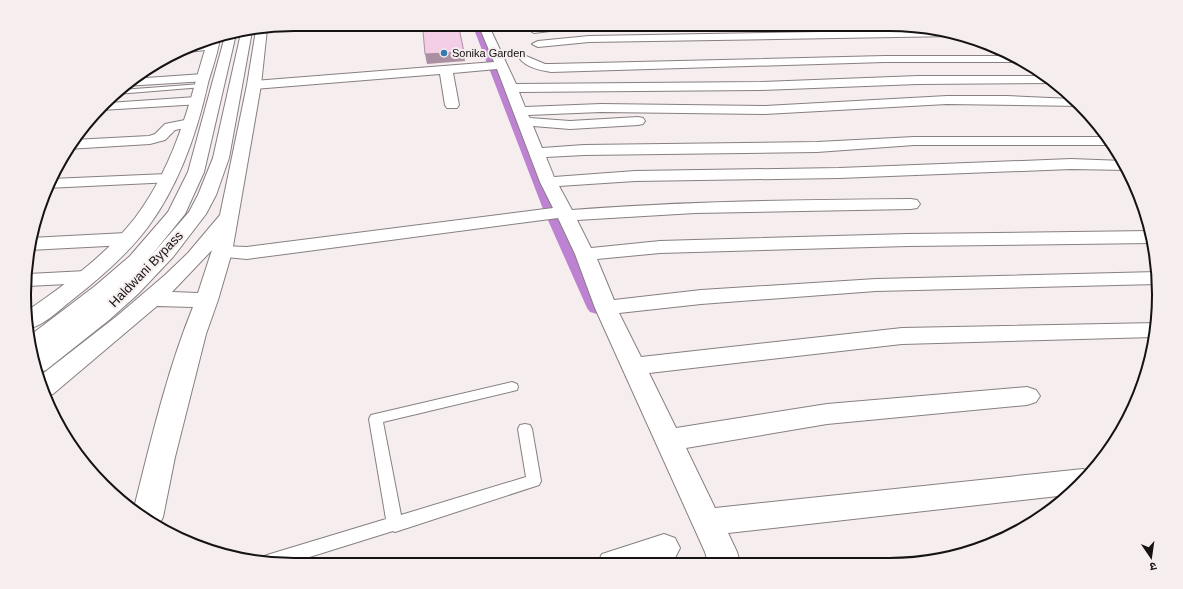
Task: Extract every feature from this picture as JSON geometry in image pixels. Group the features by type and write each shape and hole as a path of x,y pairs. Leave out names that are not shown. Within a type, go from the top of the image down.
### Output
{"main road":[{"path":"148,514 161,457 194,334 207,300 222,252 254,85 261,33"},
{"name":"Haldwani Bypass","path":"40,361 101,315 130,289 166,253 198,214 221,158 246,35"},
{"name":"Haldwani Bypass","path":"36,343 137,260 176,214 196,172 230,39"},
{"path":"32,318 107,259 141,223 154,204 167,179 190,123 212,44"},
{"path":"47,385 83,358 166,287 212,238 230,211"},
{"path":"152,299 207,300"}],"street":[{"path":"487,31 506,63 511,88 538,153 559,214 585,254 606,308 723,558"},
{"path":"506,63 534,55 538,44 534,31"},
{"path":"538,44 589,39 926,34"},
{"path":"254,85 446,70 506,63 830,50 964,48"},
{"path":"506,63 551,68 885,59 1007,59"},
{"path":"446,70 452,106"},
{"path":"511,88 760,86 918,80 1042,80"},
{"path":"136,84 200,88"},
{"path":"561,87 563,99 859,94"},
{"path":"110,106 200,88"},
{"path":"523,117 596,108 781,110 948,100 1007,100 1069,103"},
{"path":"523,117 570,125 654,121 760,122 837,118"},
{"path":"78,144 150,140 160,138 170,127 190,123"},
{"path":"538,153 592,150 817,147 922,141 1103,141"},
{"path":"548,182 635,176 839,174 944,168 1071,164 1118,166"},
{"path":"56,184 167,179"},
{"path":"222,252 247,253 411,231 559,214 750,206 911,204"},
{"path":"585,254 660,247 908,240 1146,237"},
{"path":"36,244 126,239"},
{"path":"32,280 86,277"},
{"path":"606,308 701,297 876,286 1151,278"},
{"path":"633,366 902,336 1150,330"},
{"path":"668,440 827,414 1027,396"},
{"path":"707,522 1074,482"},
{"path":"633,558 664,548"}],"lane":[{"path":"126,92 200,88"},
{"path":"395,525 376,418 512,387"},
{"path":"286,558 534,481 524,430"}],"building":[{"path":"423,31 460,31 464,52 425,54"}],"waterway":[{"path":"480,31 551,209 597,308"}],"place":[{"name":"Sonika Garden","path":"444,53"}]}
